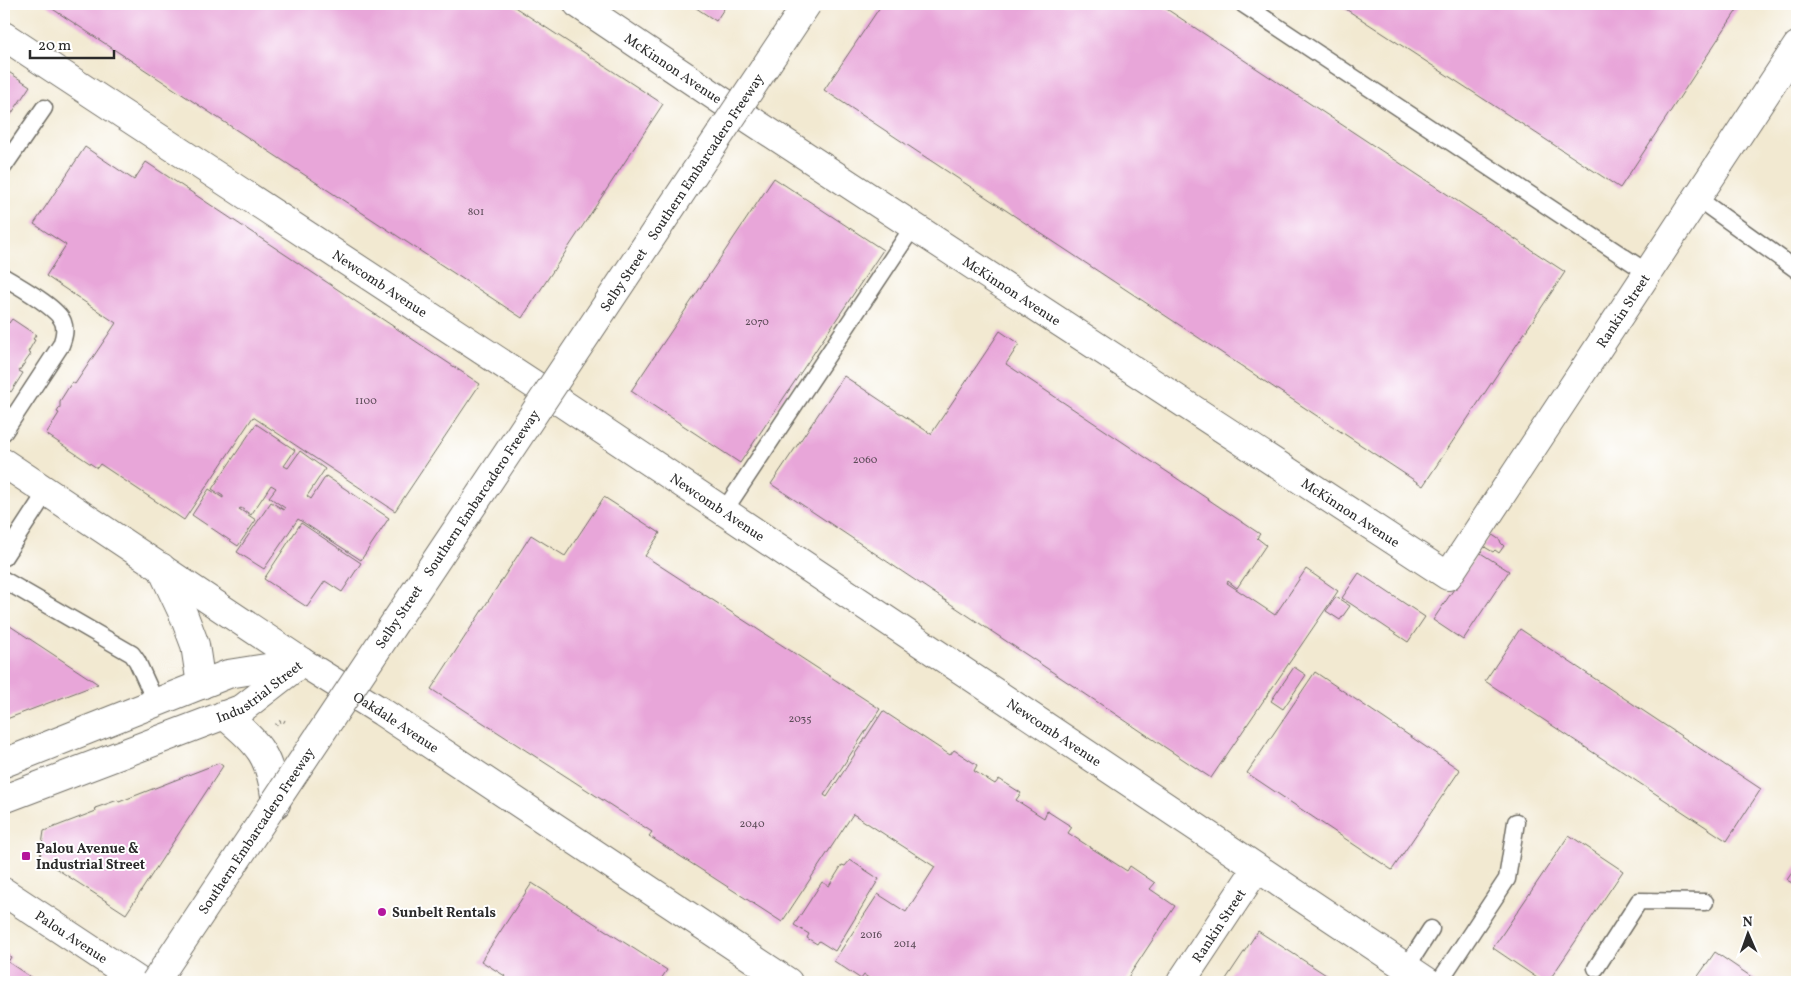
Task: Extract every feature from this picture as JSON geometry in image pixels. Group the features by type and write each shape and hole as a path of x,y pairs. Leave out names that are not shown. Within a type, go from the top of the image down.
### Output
{"main road":[{"name":"McKinnon Avenue","path":"578,4 913,227 1448,576"},
{"name":"Selby Street","path":"159,982 734,109 806,4"},
{"name":"Southern Embarcadero Freeway","path":"155,982 806,4"},
{"name":"Southern Embarcadero Freeway","path":"174,982 825,4"},
{"name":"Newcomb Avenue","path":"4,36 547,393 1417,975"},
{"name":"Rankin Street","path":"1448,576 1797,46"},
{"name":"Oakdale Avenue","path":"4,462 302,662 351,692 788,982"},
{"path":"161,567 184,616 194,645 201,685"},
{"name":"Industrial Street","path":"4,763 228,674 302,662"},
{"name":"Industrial Street","path":"4,800 242,708 302,662"},
{"path":"224,715 250,736 263,754 273,778 276,804"},
{"name":"Rankin Street","path":"1181,982 1256,869"},
{"name":"Palou Avenue","path":"4,892 140,982"}],"lane":[{"path":"1243,4 1648,273"},
{"path":"4,166 44,108"},
{"path":"1697,198 1797,270"},
{"path":"724,511 913,227"},
{"path":"4,277 53,310 62,321 65,333 61,345 4,432"},
{"path":"4,557 46,491"},
{"path":"4,580 132,654 156,703"},
{"path":"1439,982 1507,879 1516,822"},
{"path":"1596,968 1639,901 1705,902"},
{"path":"1417,975 1431,929"}],"building":[{"path":"45,4 510,4 663,104 522,318"},
{"path":"690,4 727,4 716,21"},
{"path":"882,4 1159,4 1565,272 1423,486 824,90"},
{"path":"1338,4 1741,4 1620,188"},
{"path":"4,69 30,86 4,125"},
{"path":"85,147 134,180 146,162 480,384 395,511 253,417 184,520 100,464 97,468 46,434 59,413 57,412 60,407 60,401 72,382 75,384 116,323 46,276 66,245 34,224"},
{"path":"774,178 883,250 740,463 631,391"},
{"path":"4,319 9,323 12,319 36,335 28,352 31,354 19,371 23,373 11,392 7,389 4,394"},
{"path":"1000,331 1019,344 1006,364 1260,534 1257,538 1266,545 1237,588 1228,581 1227,583 1275,615 1306,569 1338,591 1211,778 771,484 844,376 931,434"},
{"path":"256,424 295,450 284,466 288,468 300,451 325,469 307,496 311,499 326,476 389,518 361,560 298,519 264,569 237,552 271,502 284,510 285,508 269,497 276,488 271,485 251,515 241,508 239,509 256,520 238,546 192,515 209,489 223,498 223,496 212,489"},
{"path":"604,497 660,533 645,556 880,709 824,795 827,797 883,711 950,755 954,750 977,765 974,771 995,784 999,779 1021,793 1016,800 1044,818 1047,811 1072,827 1068,833 1127,871 1130,866 1155,883 1150,889 1175,906 1125,982 875,982 864,975 861,979 834,961 878,894 906,912 935,867 853,814 782,922 649,836 652,832 431,689 531,535 565,556"},
{"path":"301,523 361,563 342,592 325,581 307,607 264,579"},
{"path":"1491,534 1500,540 1504,546 1499,553 1483,546"},
{"path":"1479,552 1509,571 1463,640 1433,620"},
{"path":"1359,573 1425,617 1408,642 1342,598"},
{"path":"1336,597 1350,606 1340,620 1326,611"},
{"path":"4,622 98,684 4,720"},
{"path":"1520,629 1761,789 1727,841 1485,681"},
{"path":"1294,667 1306,675 1283,709 1271,701"},
{"path":"1315,672 1460,770 1392,870 1247,773"},
{"path":"219,763 223,766 126,914 40,858 44,831 96,811 95,808 118,800 119,802"},
{"path":"1569,835 1623,871 1548,982 1543,982 1493,948"},
{"path":"850,860 879,879 835,951 819,941 817,944 807,938 809,934 794,925 822,882 829,886 842,865 845,866"},
{"path":"1797,865 1797,886 1787,880"},
{"path":"532,883 667,970 659,982 501,982 505,976 481,961"},
{"path":"1258,931 1337,982 1224,982"},
{"path":"4,952 11,957 8,962 38,982 4,982"},
{"path":"1715,952 1759,982 1694,982"}],"place":[{"name":"Palou Avenue & Industrial Street","path":"26,856"},
{"name":"Sunbelt Rentals","path":"382,912"}]}
